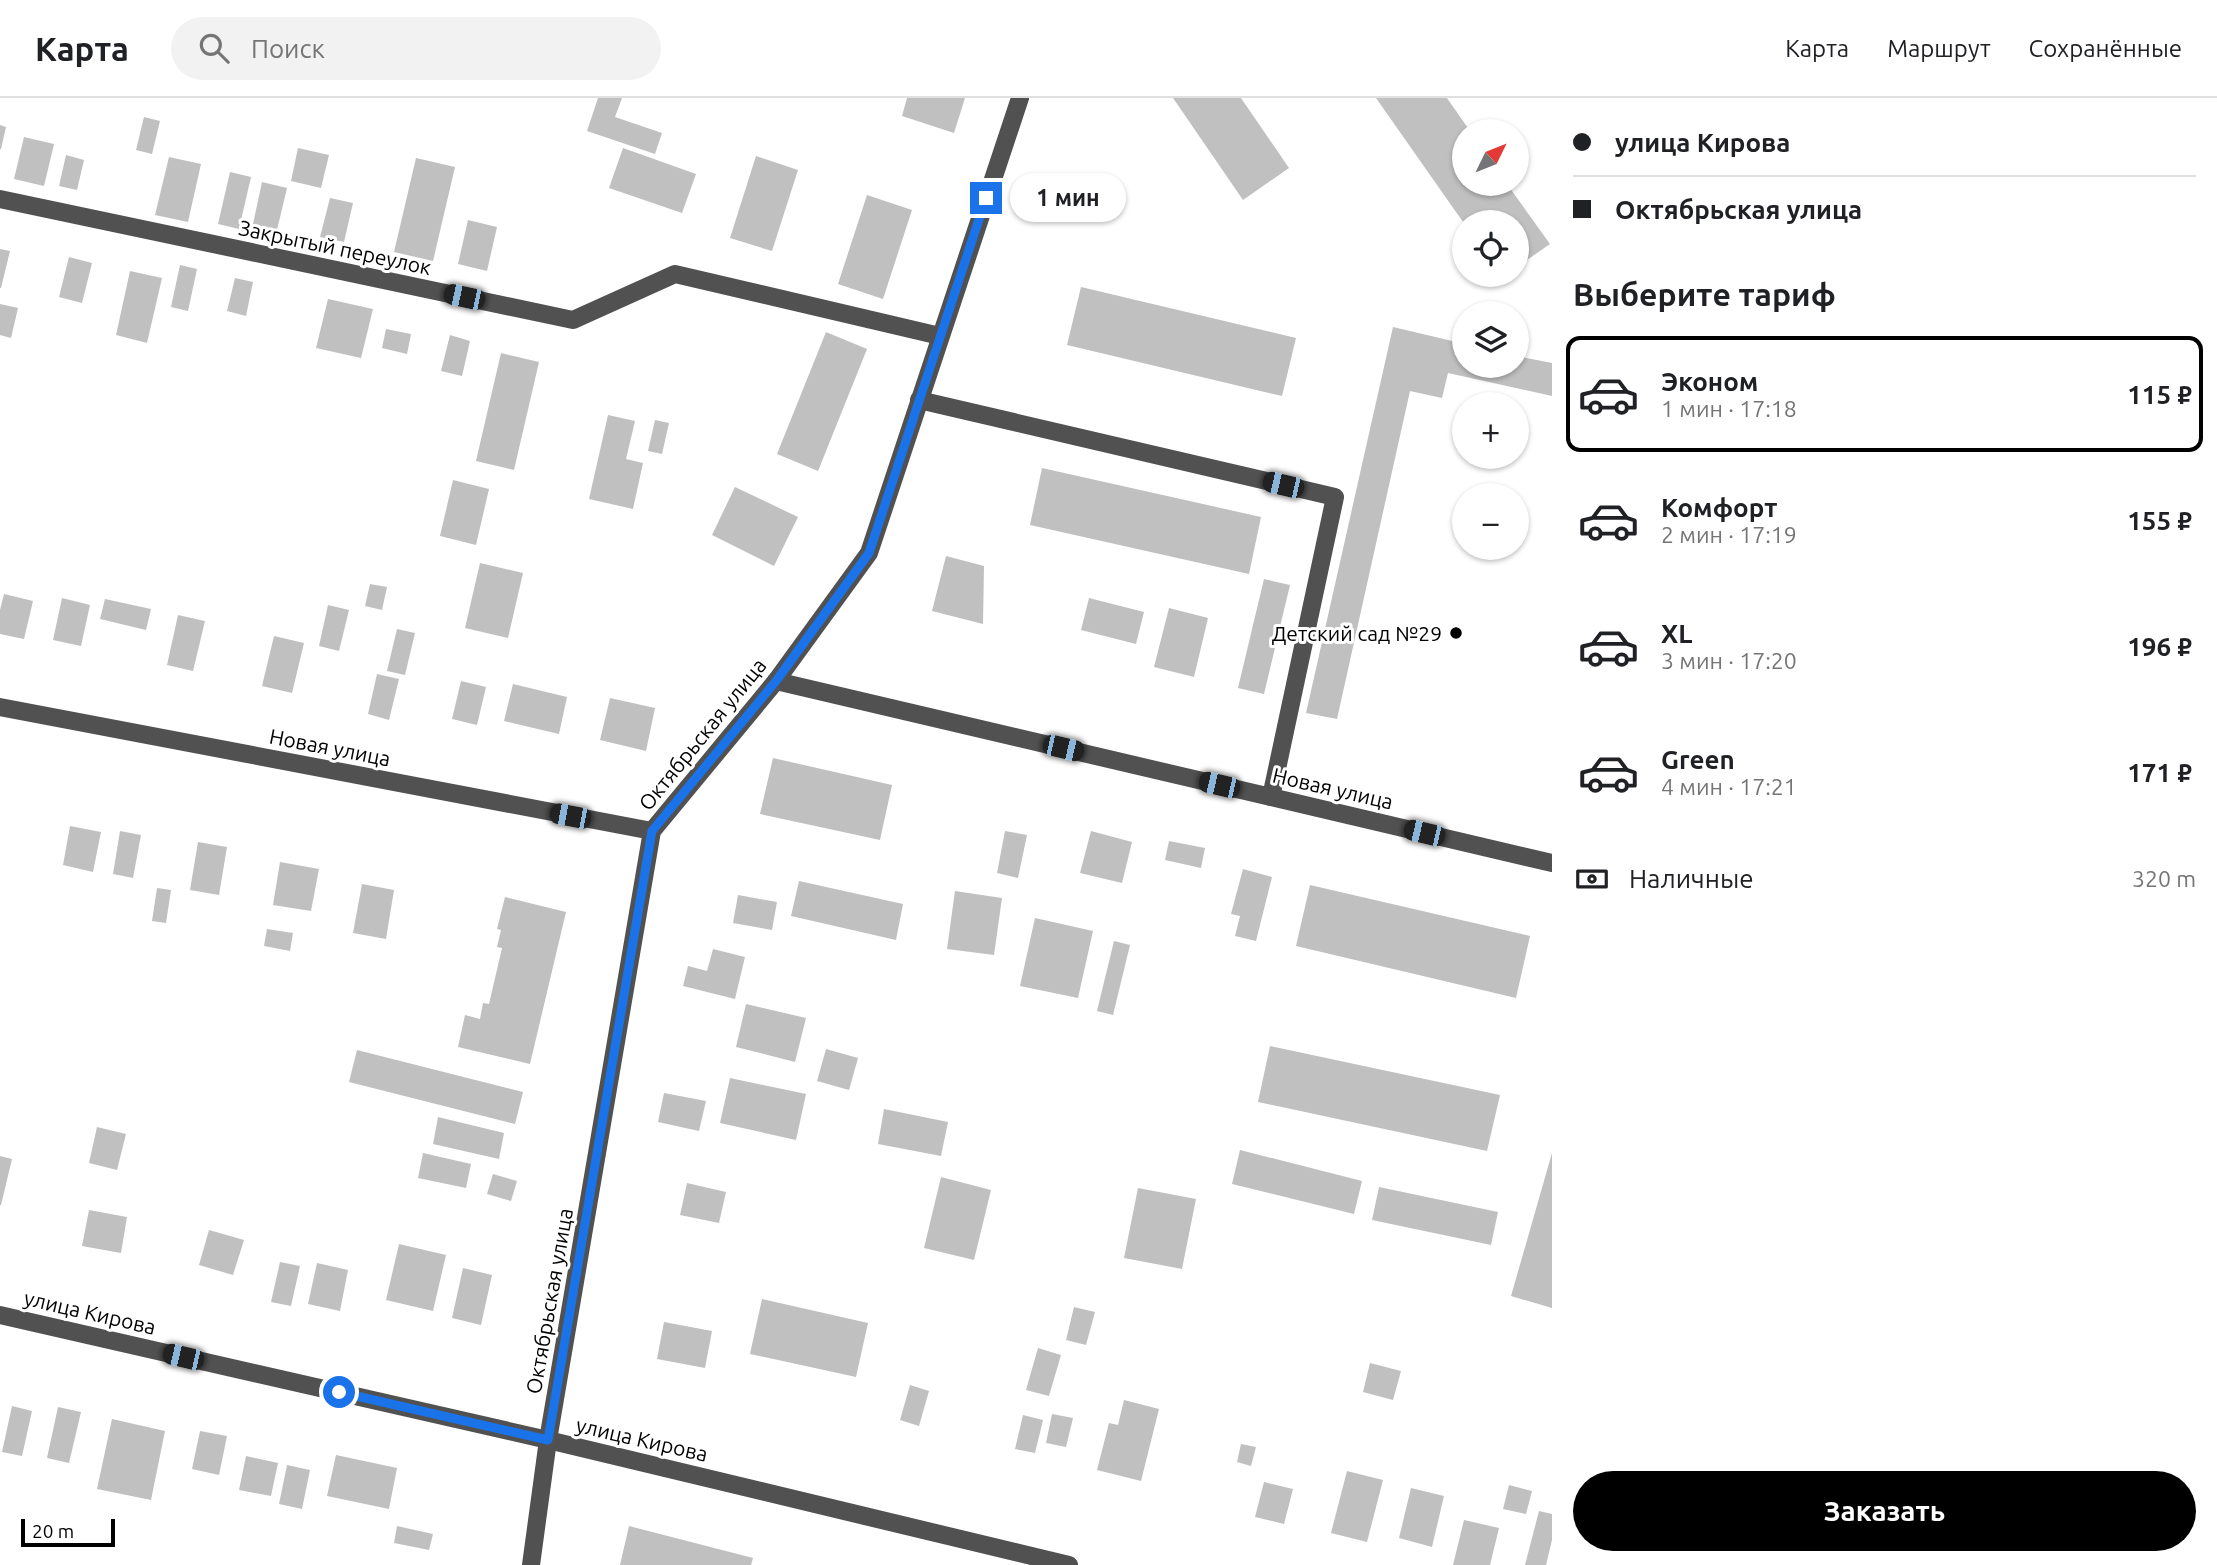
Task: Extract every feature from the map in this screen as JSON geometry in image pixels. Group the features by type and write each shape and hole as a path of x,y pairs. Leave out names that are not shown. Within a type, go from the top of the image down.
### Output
{"street":[{"name":"Октябрьская улица","path":"531,1565 548,1440 652,831 776,681 869,553 1020,98"},
{"name":"Закрытый переулок","path":"0,199 573,320 676,274 940,336"},
{"path":"919,400 1335,497 1271,797"},
{"name":"Новая улица","path":"776,681 1552,863"},
{"name":"Новая улица","path":"0,707 652,831"},
{"name":"улица Кирова","path":"0,1315 548,1440 1069,1565"}],"building":[{"path":"598,98 622,98 615,117 662,133 655,154 587,131"},
{"path":"907,98 965,98 954,133 902,116"},
{"path":"1173,98 1241,98 1289,168 1243,200"},
{"path":"1376,98 1447,98 1462,119 1452,119 1452,196 1516,196 1526,210 1455,210"},
{"path":"144,117 160,121 152,154 136,150"},
{"path":"0,125 6,127 1,149 0,149"},
{"path":"24,137 54,144 44,186 14,179"},
{"path":"298,148 329,155 321,188 291,181"},
{"path":"623,148 696,174 682,213 609,188"},
{"path":"66,155 84,160 77,190 59,186"},
{"path":"756,156 798,170 772,251 730,238"},
{"path":"169,157 201,164 188,222 155,215"},
{"path":"416,158 455,167 433,261 394,252"},
{"path":"230,172 251,177 239,229 218,224"},
{"path":"262,182 287,188 277,230 253,224"},
{"path":"867,195 912,210 883,299 838,284"},
{"path":"330,198 353,203 344,242 320,237"},
{"path":"1529,215 1550,244 1529,259"},
{"path":"468,220 497,227 487,271 458,264"},
{"path":"0,249 10,251 1,288 0,288"},
{"path":"69,257 92,263 82,303 59,297"},
{"path":"180,265 197,269 188,311 171,307"},
{"path":"130,271 162,278 147,343 116,335"},
{"path":"235,278 253,282 246,316 227,311"},
{"path":"1081,287 1296,338 1282,396 1067,345"},
{"path":"328,299 373,309 361,358 316,348"},
{"path":"0,304 18,308 11,338 0,335"},
{"path":"1393,327 1452,341 1452,374 1448,373 1442,398 1410,391 1337,719 1306,713"},
{"path":"386,329 411,334 407,354 382,348"},
{"path":"826,332 867,349 818,471 777,454"},
{"path":"450,335 470,341 462,376 441,371"},
{"path":"501,353 539,362 514,470 476,461"},
{"path":"1529,358 1552,363 1552,396 1471,378 1529,378"},
{"path":"608,415 635,421 626,459 643,463 633,509 589,499"},
{"path":"655,420 669,423 662,454 648,451"},
{"path":"1042,468 1261,517 1249,574 1030,525"},
{"path":"453,480 489,489 476,545 440,536"},
{"path":"735,487 798,517 774,566 712,535"},
{"path":"946,556 984,566 983,624 932,611"},
{"path":"480,563 523,573 508,638 465,628"},
{"path":"1264,579 1290,585 1264,694 1238,688"},
{"path":"370,584 387,587 382,610 365,606"},
{"path":"4,594 33,601 24,639 0,634 0,610"},
{"path":"62,598 90,605 81,646 53,640"},
{"path":"1089,598 1144,612 1136,644 1081,630"},
{"path":"105,599 151,609 146,630 100,619"},
{"path":"328,605 349,610 339,651 319,646"},
{"path":"1169,608 1208,618 1194,677 1154,667"},
{"path":"178,615 205,621 193,671 167,665"},
{"path":"397,629 415,633 405,675 387,671"},
{"path":"274,636 304,643 292,693 262,686"},
{"path":"377,674 399,679 389,720 368,714"},
{"path":"461,681 486,687 477,725 452,719"},
{"path":"513,684 567,697 559,734 504,721"},
{"path":"610,698 655,708 646,751 600,740"},
{"path":"773,758 892,785 880,840 760,814"},
{"path":"70,826 101,832 93,872 63,865"},
{"path":"120,831 141,835 133,878 113,874"},
{"path":"1005,831 1027,835 1018,878 997,873"},
{"path":"1091,831 1132,842 1122,883 1080,873"},
{"path":"1169,841 1205,848 1201,868 1165,860"},
{"path":"198,842 227,847 219,895 190,890"},
{"path":"280,862 319,869 311,911 273,905"},
{"path":"1243,869 1272,877 1256,941 1235,936 1240,916 1231,914"},
{"path":"799,881 903,904 896,940 791,916"},
{"path":"362,884 394,890 386,939 353,933"},
{"path":"1310,885 1530,936 1516,998 1296,946"},
{"path":"157,888 171,890 166,923 152,921"},
{"path":"955,891 1002,898 994,955 947,949"},
{"path":"738,895 777,902 772,930 733,923"},
{"path":"505,897 566,912 530,1064 458,1047 465,1015 480,1019 483,1003 489,1004 502,948 497,947 501,930 497,929"},
{"path":"1035,918 1093,931 1078,998 1020,986"},
{"path":"267,929 293,933 290,951 264,946"},
{"path":"1114,941 1130,945 1113,1015 1097,1011"},
{"path":"713,949 745,957 735,999 683,986 688,966 707,971"},
{"path":"746,1004 806,1018 795,1062 736,1047"},
{"path":"1270,1046 1500,1095 1487,1151 1258,1102"},
{"path":"826,1049 858,1058 849,1090 817,1081"},
{"path":"357,1050 523,1092 515,1124 349,1082"},
{"path":"730,1078 806,1094 796,1140 720,1123"},
{"path":"664,1093 706,1101 699,1131 658,1122"},
{"path":"884,1109 948,1122 941,1156 878,1144"},
{"path":"438,1117 504,1133 499,1159 433,1144"},
{"path":"97,1127 126,1134 117,1170 89,1163"},
{"path":"1240,1150 1362,1181 1354,1214 1232,1184"},
{"path":"423,1153 471,1164 466,1188 418,1178"},
{"path":"1552,1153 1552,1308 1511,1296"},
{"path":"0,1156 12,1159 1,1205 0,1205"},
{"path":"493,1174 517,1181 511,1201 487,1194"},
{"path":"941,1177 991,1190 974,1260 924,1248"},
{"path":"687,1183 726,1192 719,1223 680,1215"},
{"path":"1379,1187 1498,1212 1491,1245 1372,1220"},
{"path":"1138,1188 1196,1199 1182,1269 1124,1258"},
{"path":"89,1210 127,1217 121,1253 82,1246"},
{"path":"209,1230 244,1240 233,1275 199,1265"},
{"path":"399,1244 446,1255 433,1311 386,1300"},
{"path":"280,1262 300,1266 291,1306 271,1302"},
{"path":"317,1263 348,1270 340,1311 308,1304"},
{"path":"463,1268 492,1275 481,1325 452,1318"},
{"path":"762,1299 868,1323 856,1377 750,1354"},
{"path":"1074,1307 1095,1312 1086,1345 1066,1340"},
{"path":"664,1322 712,1331 705,1368 657,1359"},
{"path":"1038,1348 1061,1355 1049,1396 1026,1390"},
{"path":"1370,1363 1401,1371 1393,1400 1363,1392"},
{"path":"910,1385 929,1391 919,1426 900,1420"},
{"path":"1124,1400 1159,1409 1141,1481 1097,1470 1109,1423 1118,1425"},
{"path":"12,1406 32,1411 22,1456 2,1452"},
{"path":"58,1407 81,1412 69,1463 47,1458"},
{"path":"1052,1414 1073,1418 1066,1447 1046,1443"},
{"path":"1023,1415 1043,1420 1035,1453 1015,1449"},
{"path":"112,1419 165,1431 151,1500 97,1489"},
{"path":"200,1431 227,1436 219,1475 192,1469"},
{"path":"1241,1444 1256,1447 1251,1466 1237,1462"},
{"path":"336,1455 397,1468 389,1509 327,1496"},
{"path":"246,1456 278,1463 271,1496 239,1490"},
{"path":"287,1465 310,1470 302,1509 279,1504"},
{"path":"1347,1471 1383,1480 1367,1542 1331,1533"},
{"path":"1264,1482 1293,1489 1284,1524 1255,1517"},
{"path":"1509,1485 1532,1491 1526,1514 1503,1509"},
{"path":"1411,1488 1444,1496 1432,1547 1399,1538"},
{"path":"1539,1511 1552,1514 1552,1540 1546,1565 1525,1565"},
{"path":"1464,1520 1499,1528 1490,1565 1453,1565"},
{"path":"397,1526 433,1534 429,1550 394,1543"},
{"path":"629,1526 753,1558 751,1565 620,1565"}],"place":[{"name":"Детский сад №29","path":"1456,633"}],"route":[{"path":"339,1392 548,1440 652,831 776,681 869,553 986,198"}]}
